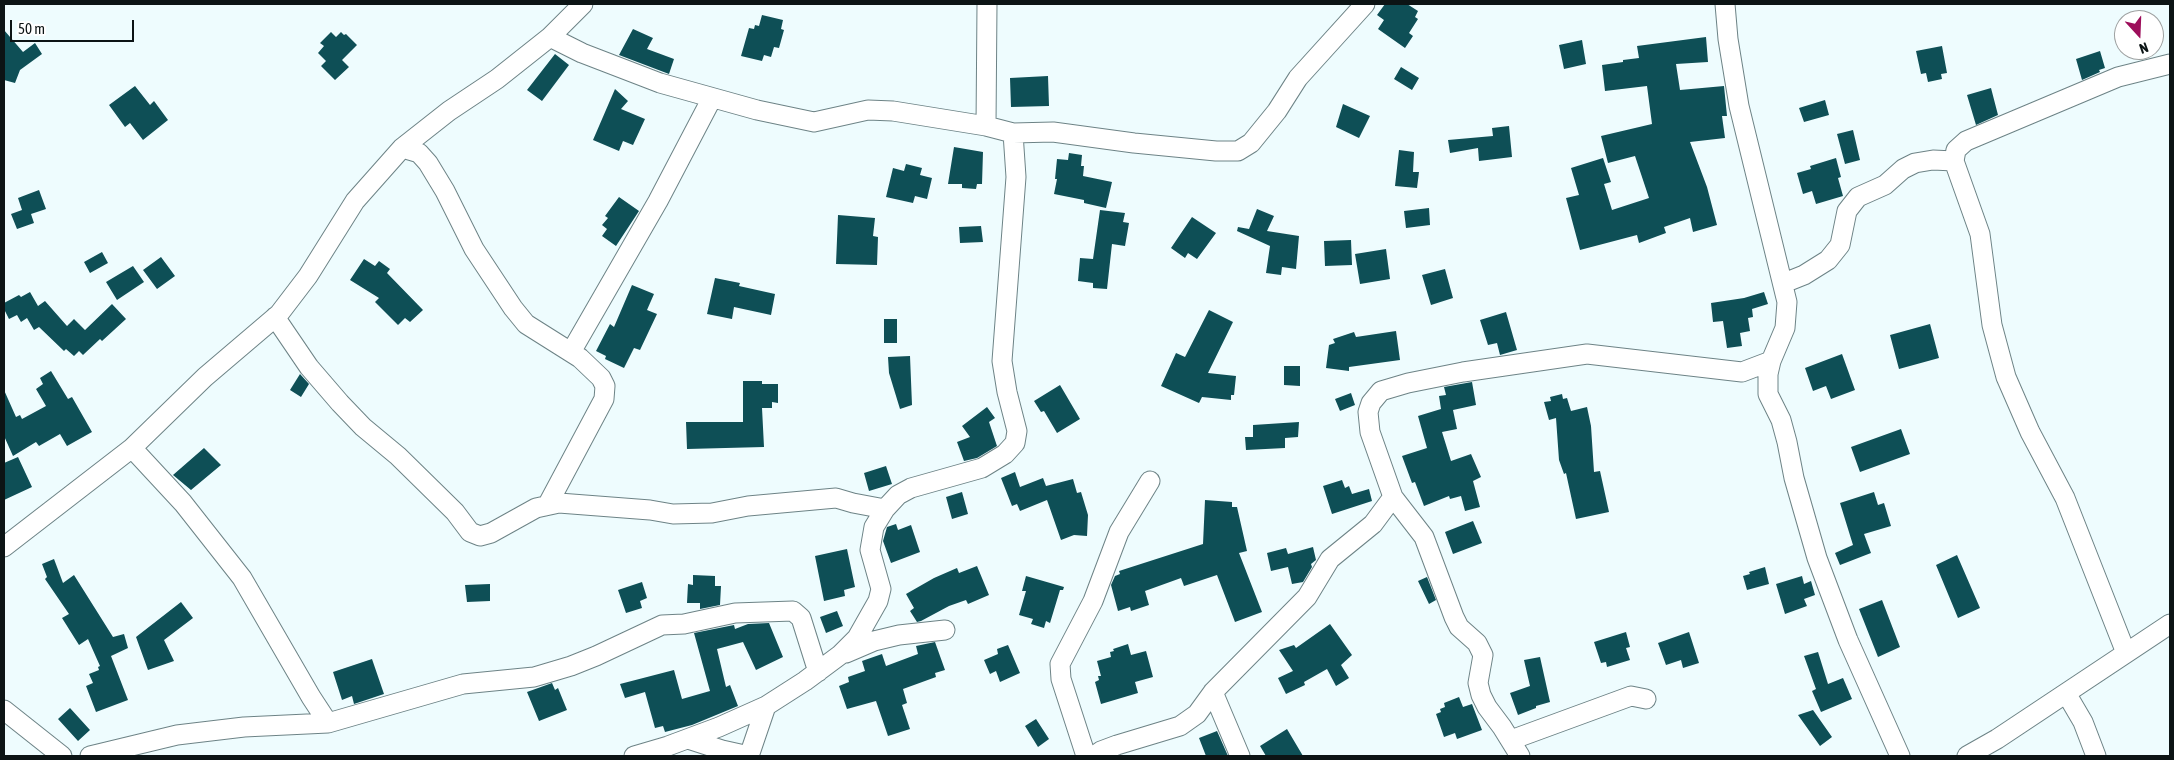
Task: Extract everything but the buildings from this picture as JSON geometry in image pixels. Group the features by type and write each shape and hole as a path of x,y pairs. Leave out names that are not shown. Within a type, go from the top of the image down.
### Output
{"street":[{"path":"4,547 132,448 204,377 275,317 308,276 355,201 402,148 449,111 497,79 550,37 583,4"},
{"path":"986,126 987,4"},
{"path":"550,37 582,53 640,76 712,98 814,122 868,110 892,110 986,126 1013,133 1053,132 1134,143 1216,151 1238,150 1251,143 1277,111 1298,78 1365,4"},
{"path":"1725,4 1729,47 1739,106 1772,242 1784,283 1787,302 1785,328 1771,361 1767,382 1768,394 1783,427 1800,504 1823,574 1864,677 1900,756"},
{"path":"2126,653 2065,498 2030,432 2006,377 1992,325 1980,234 1954,161 1956,150 1966,142 2118,77 2170,64"},
{"path":"570,352 658,201 712,98"},
{"path":"634,756 688,739 766,706 818,672 840,655 857,638 878,601 881,589 870,550 874,527 885,509 898,495 911,488 989,465 1005,454 1015,443 1017,431 1007,392 1002,361 1016,177 1013,133"},
{"path":"402,148 419,153 428,163 445,191 474,249 512,308 526,324 580,358 601,378 604,386 604,399 548,504"},
{"path":"1784,283 1804,275 1828,260 1840,245 1848,211 1858,197 1885,184 1903,169 1915,163 1933,160 1954,161"},
{"path":"275,317 309,367 340,403 363,427 414,472 455,512 470,532 480,536 486,535 520,515 548,504 650,510 673,514 712,513 748,506 836,498 885,509"},
{"path":"1646,699 1631,696 1515,748 1487,707 1481,694 1478,683 1483,654 1477,643 1459,627 1454,617 1424,536 1393,497 1370,432 1368,412 1371,403 1381,391 1408,383 1463,372 1587,354 1742,372 1771,361"},
{"path":"1742,372 1768,394"},
{"path":"132,448 183,503 242,578 328,723"},
{"path":"1086,756 1060,679 1060,664 1093,601 1118,532 1150,481"},
{"path":"1094,756 1117,745 1180,726 1197,714 1213,692 1307,598 1330,559 1372,524 1393,497"},
{"path":"1372,524 1408,515"},
{"path":"90,756 177,735 244,727 328,723 463,684 534,677 588,659 662,624 684,624 734,613 793,611 801,618 818,672"},
{"path":"1967,756 2170,624"},
{"path":"840,655 874,641 946,630"},
{"path":"1213,692 1240,756"},
{"path":"2066,692 2083,722 2096,756"},
{"path":"688,739 749,756 766,706"},
{"path":"4,710 62,756"}]}
